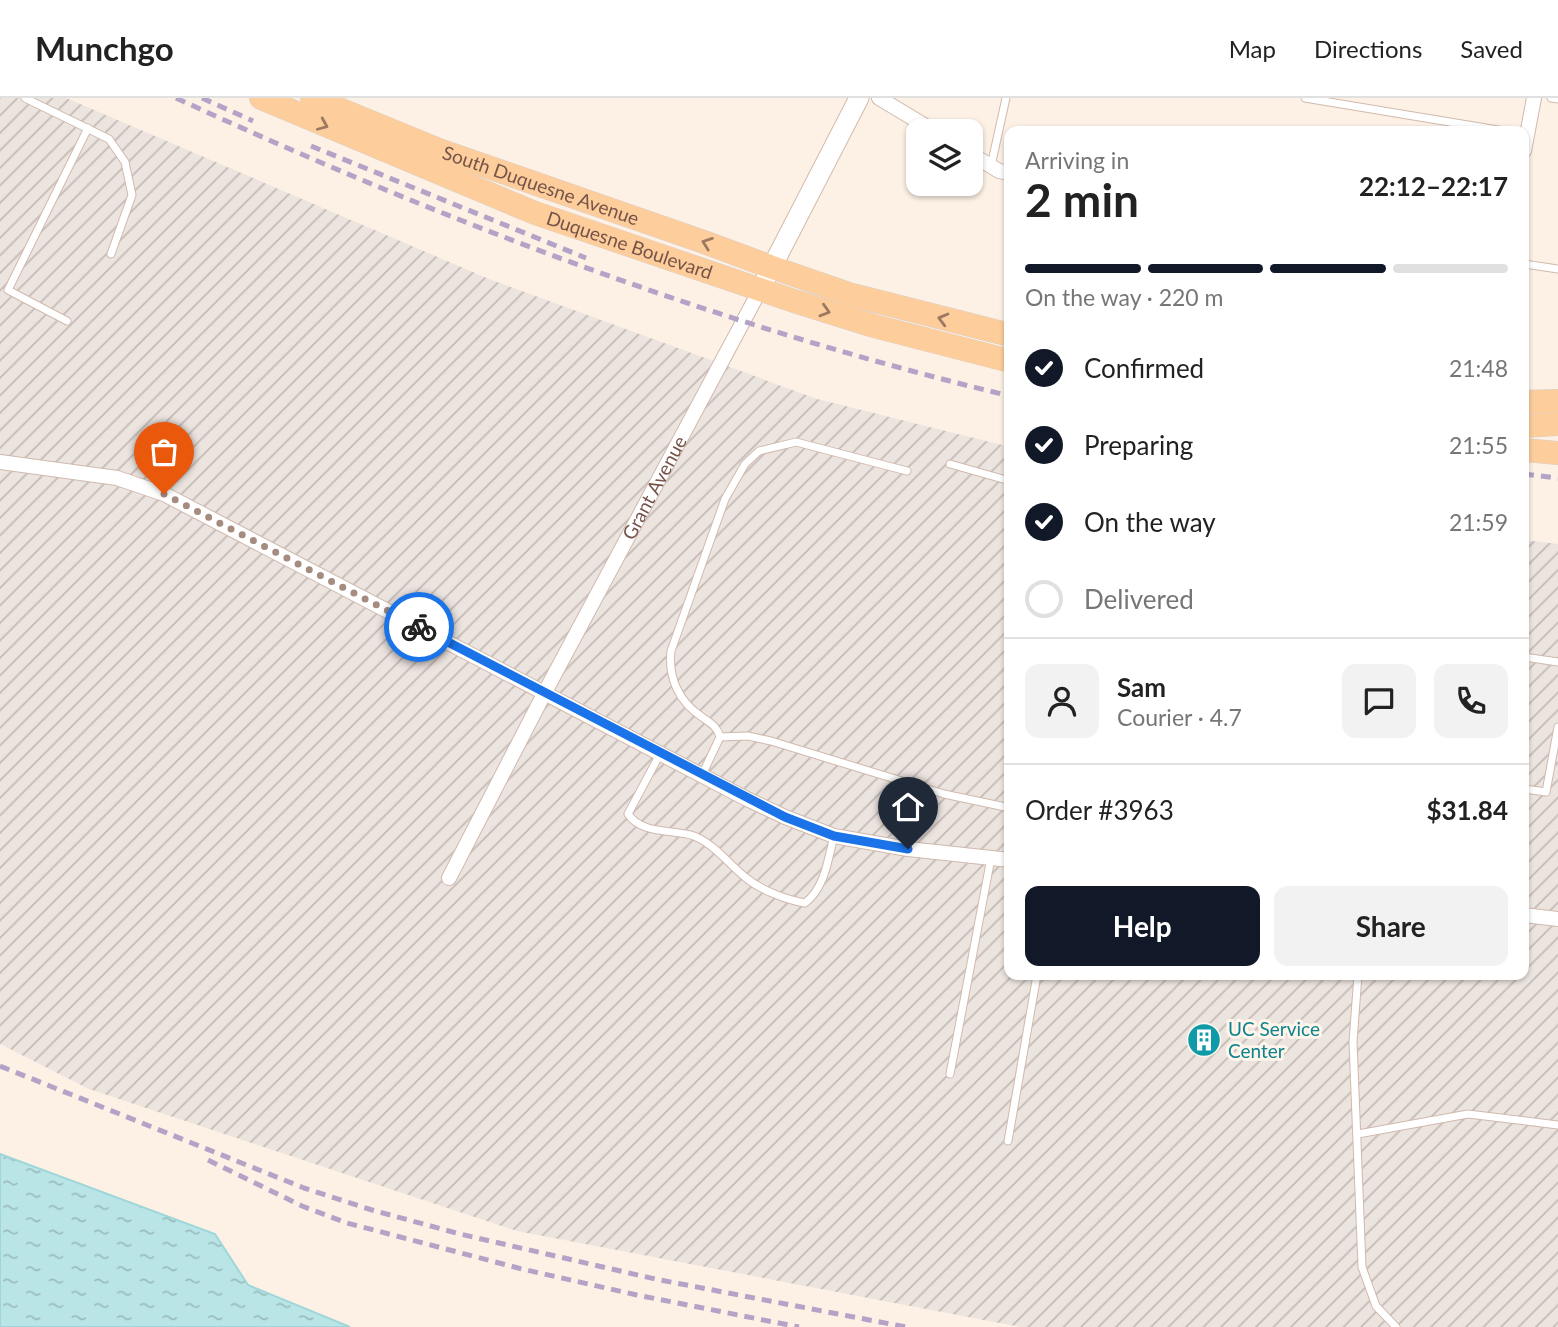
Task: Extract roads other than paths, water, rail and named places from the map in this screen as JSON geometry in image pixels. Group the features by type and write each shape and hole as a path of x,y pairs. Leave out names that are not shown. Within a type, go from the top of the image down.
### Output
{"main road":[{"name":"Duquesne Boulevard","path":"261,98 535,214 874,326 1004,358"},
{"name":"South Duquesne Avenue","path":"312,98 439,150 771,267"},
{"path":"771,267 852,295 1004,333"},
{"path":"1529,402 1558,401"},
{"path":"1529,426 1558,424"},
{"path":"1529,450 1558,453"}],"street":[{"name":"Grant Avenue","path":"449,878 859,98"},
{"path":"879,98 913,119"},
{"path":"1528,126 1534,98"},
{"path":"983,161 1004,172"},
{"path":"0,462 117,478 164,494 785,817 834,836 908,849 1004,859"},
{"path":"1529,916 1558,919"}],"lane":[{"path":"25,98 109,139 125,162 132,195 111,254"},
{"path":"991,166 1006,98"},
{"path":"1305,98 1474,126"},
{"path":"1551,98 1558,99"},
{"path":"8,290 88,128"},
{"path":"1529,265 1558,269"},
{"path":"0,286 67,321"},
{"path":"720,737 711,723 684,702 677,690 670,663 671,650 724,499 745,464 758,451 796,442 907,471"},
{"path":"950,464 1004,479"},
{"path":"1529,658 1558,662"},
{"path":"1529,790 1546,792 1558,727"},
{"path":"720,737 748,736 771,741 944,794 1004,807"},
{"path":"702,775 720,737"},
{"path":"660,753 628,814 633,822 649,828 694,836 709,844 748,881 794,901 806,903 820,887 834,836"},
{"path":"950,1074 991,858"},
{"path":"1008,1140 1036,980"},
{"path":"1358,980 1353,1042 1362,1267 1376,1306 1396,1327"},
{"path":"1358,1134 1468,1114 1558,1125"}],"water":[{"path":"0,1154 215,1234 248,1285 350,1327 0,1327"}],"railway":[{"path":"176,98 379,187 586,268 796,338 1004,394"},
{"path":"202,98 253,121"},
{"path":"311,146 586,258"},
{"path":"1529,475 1558,478"},
{"path":"0,1066 304,1188 372,1210 460,1234 655,1279 906,1327"},
{"path":"208,1160 302,1206 347,1223 522,1269 799,1327"}],"place":[{"name":"UC Service Center","path":"1204,1040"}]}
